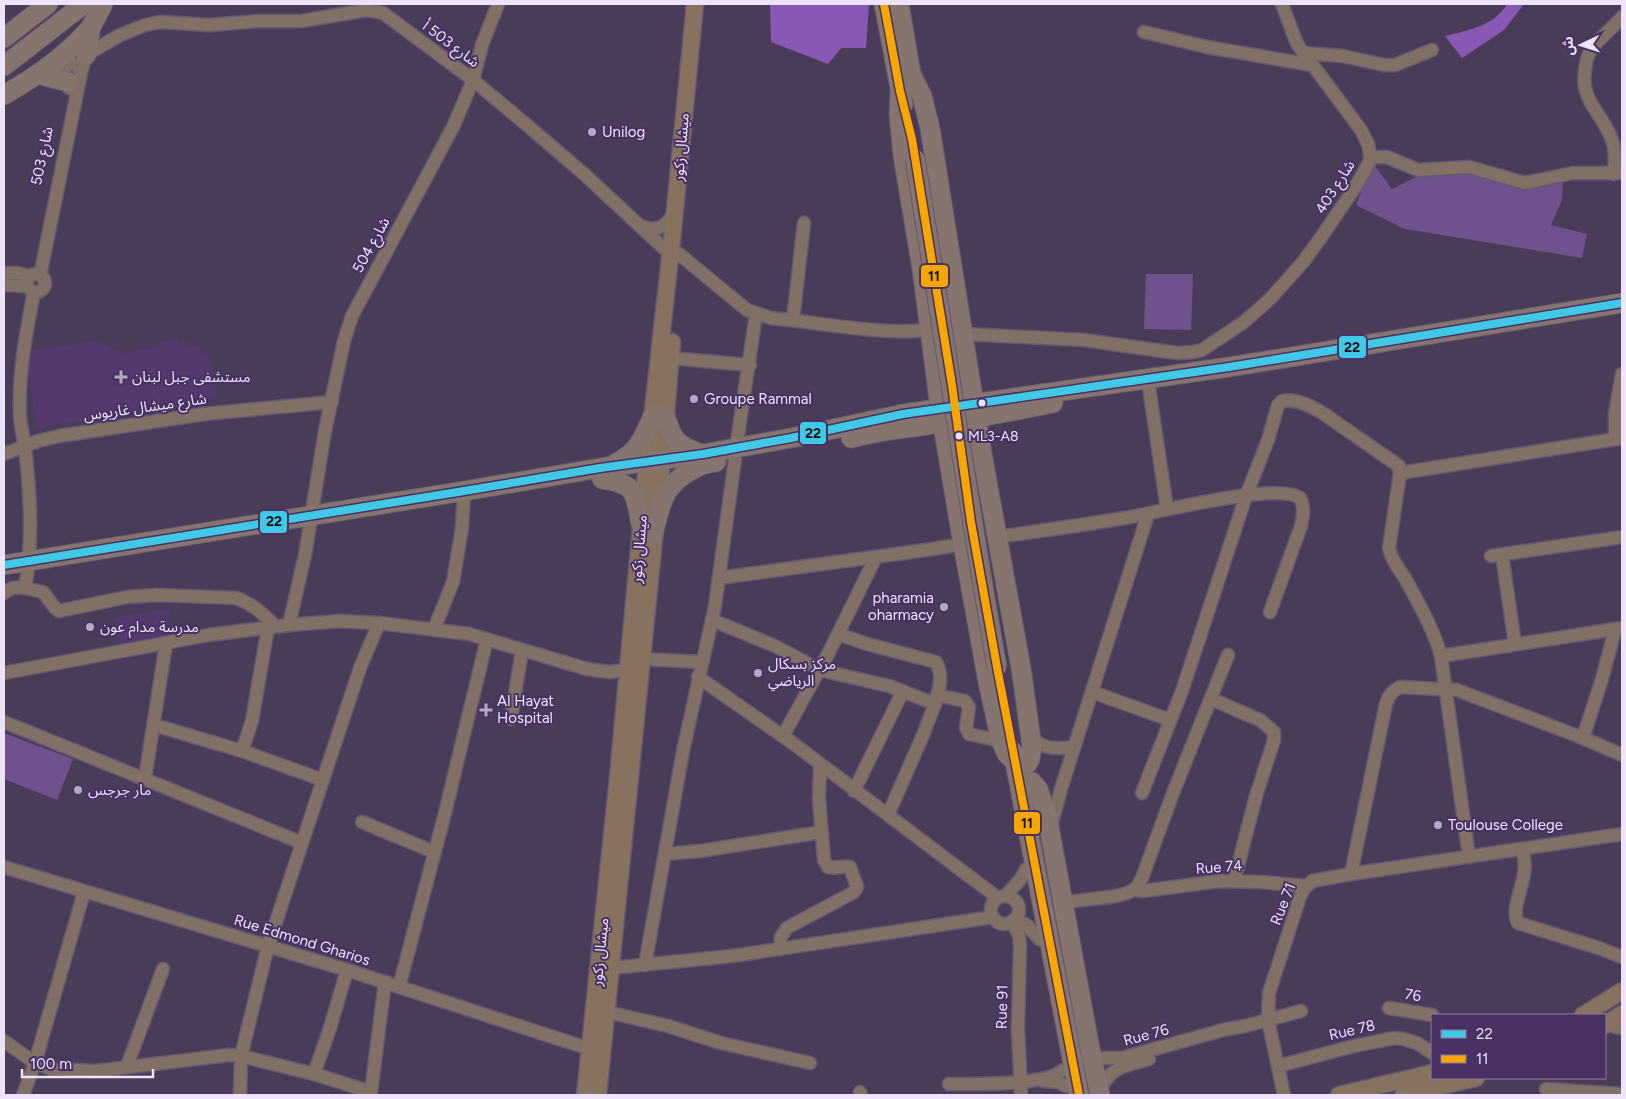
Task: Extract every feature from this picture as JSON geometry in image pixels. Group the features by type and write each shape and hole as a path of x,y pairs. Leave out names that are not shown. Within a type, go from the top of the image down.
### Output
{"highway":[{"path":"8,34 48,4"},
{"path":"5,64 84,4"},
{"path":"38,74 78,70 91,27 103,4"},
{"path":"884,4 900,92 921,159"},
{"path":"899,4 911,74 921,159 982,515 1003,667 1023,769 1040,836 1097,1095"},
{"path":"4,95 38,74 72,48 91,27"},
{"path":"911,74 922,96 928,120 982,455 1031,737 1032,754 1023,769 1012,776 1012,789 1039,939 1069,1086"},
{"path":"900,92 899,116 903,156 922,269 942,416 988,682 1001,741 1007,754 1023,769"},
{"path":"970,382 982,394 1009,405 1082,397 1149,387 1193,377 1622,303"},
{"path":"4,578 310,521 464,496 563,484 601,473 736,454 898,420 975,411 1622,310"},
{"path":"934,356 940,367 950,371 959,366 966,353"},
{"path":"898,420 926,403 933,396 937,378"},
{"path":"982,455 983,434 988,426 1009,405"},
{"path":"601,473 635,450 659,415 677,443 704,459"},
{"path":"898,420 935,434 944,445 950,463"},
{"path":"950,463 957,451 967,447 982,455"},
{"path":"647,529 669,487 677,478 704,459"},
{"path":"601,473 630,487 647,529"},
{"path":"4,565 27,574"},
{"path":"1040,836 1063,904 1097,1095"},
{"path":"1040,836 1069,1086"}],"main road":[{"name":"ميشال زكور","path":"659,415 670,358 675,210 695,4"},
{"name":"ميشال زكور","path":"585,1095 594,1049 627,670 647,529 675,254 704,4"},
{"name":"ميشال زكور","path":"598,1095 594,1049 607,1012 642,659 647,529"},
{"path":"1606,1014 1622,991"},
{"path":"1606,1019 1622,1014"},
{"path":"578,1095 584,1060 594,1049 606,1071 605,1095"},
{"path":"1339,1095 1436,1085 1470,1079"},
{"path":"1403,1095 1436,1085"}],"street":[{"name":"شارع 504","path":"289,624 344,341 354,310 453,128 473,80 482,45 498,4"},
{"name":"شارع 403","path":"1194,352 1209,346 1244,322 1277,292 1307,257 1331,224 1365,172 1371,158 1368,144 1361,130 1296,44 1282,4"},
{"name":"شارع 503 أ","path":"78,70 120,35 145,25 162,22 209,25 258,21 301,21 359,11 383,13 473,80 584,174 639,225 747,310 756,314"},
{"path":"1371,158 1387,158 1418,170 1468,167 1525,182 1573,173 1618,174 1610,133 1586,95 1584,75 1586,63 1592,49 1622,18"},
{"path":"1144,32 1207,47 1312,65"},
{"path":"1303,54 1343,56 1384,65 1395,65 1432,50"},
{"name":"شارع 503","path":"25,446 20,417 21,374 33,281 65,127 69,98 78,70"},
{"path":"639,225 649,229 659,228 668,222 675,210"},
{"path":"793,320 804,223"},
{"path":"4,273 18,273 33,281"},
{"path":"4,285 33,281"},
{"path":"645,965 698,677 712,620 756,314 771,318 894,332 930,330"},
{"path":"964,334 1084,340 1177,353 1194,352 1193,377"},
{"path":"670,358 750,365"},
{"path":"1400,473 1618,438 1615,414 1622,374"},
{"path":"1149,387 1168,509"},
{"path":"1142,793 1184,683 1246,496 1268,440 1278,405 1284,400 1307,406 1324,414 1399,466 1400,473 1389,543 1390,552 1412,591 1442,656 1469,857"},
{"name":"شارع ميشال غاريوس","path":"4,454 38,441 60,436 182,417 332,402"},
{"path":"4,593 8,589 16,587 27,574 29,505 25,446"},
{"path":"997,537 1148,514 1218,499 1267,493 1290,493 1300,498 1304,507 1301,526 1270,612"},
{"path":"434,629 453,582 462,528 464,496"},
{"path":"1040,836 1074,747 1148,514"},
{"path":"1515,644 1496,556 1622,537"},
{"path":"719,578 963,544"},
{"path":"783,736 820,670 876,557"},
{"path":"27,574 54,608 59,611 127,598 150,596 236,598 264,614 271,627 252,720 242,751"},
{"path":"712,620 775,646 820,670 889,686 903,692 936,699 965,702 969,707 966,728 969,734 1001,741"},
{"path":"4,673 208,635 289,624 339,621 379,623 469,634 600,671 627,670"},
{"path":"240,1095 241,1056 268,946 360,668 379,623"},
{"path":"1442,656 1618,629 1583,738"},
{"path":"838,634 867,644 936,662 940,668 941,678 936,699 923,735 888,815"},
{"path":"399,987 487,639"},
{"path":"145,778 166,644"},
{"path":"511,719 522,650"},
{"path":"1135,890 1142,878 1173,793 1228,655"},
{"path":"642,659 702,662"},
{"path":"698,677 783,736 854,791 1001,897 1012,898 1017,904 1018,912 1014,920"},
{"path":"1351,874 1388,696 1393,690 1400,687 1446,689 1464,693 1583,738 1622,755"},
{"path":"854,791 903,692"},
{"path":"1092,692 1170,720"},
{"path":"1211,698 1260,720 1274,732 1274,740 1256,796 1234,881"},
{"path":"4,722 302,843"},
{"path":"154,725 242,751 323,780"},
{"path":"1031,737 1040,744 1050,748 1074,747"},
{"path":"780,948 781,937 787,928 856,890 856,882 850,867 833,868 826,864 819,798 820,765"},
{"path":"362,822 434,852"},
{"path":"665,854 700,851 822,832"},
{"name":"Rue 71","path":"1284,1095 1268,1020 1269,994 1296,910 1306,886 1312,881 1622,834"},
{"path":"1521,849 1524,855 1526,870 1516,914 1518,923 1622,957"},
{"name":"Rue Edmond Gharios","path":"4,867 347,970 594,1049"},
{"path":"1026,868 1020,880 992,904 991,913 1002,924 1014,920 1028,926 1039,939"},
{"name":"Rue 74","path":"1063,904 1123,894 1135,890 1143,891 1234,881 1306,886"},
{"path":"23,1095 84,892"},
{"path":"611,968 710,958 993,917"},
{"name":"Rue 91","path":"1014,920 1020,944 1018,1029 1021,1095"},
{"path":"127,1066 163,968"},
{"path":"314,1074 347,970"},
{"path":"4,1041 34,1063 52,1069 96,1071 229,1055 241,1056 314,1074 371,1094 385,982"},
{"name":"76","path":"1389,1008 1431,1015"},
{"name":"Rue 76","path":"1097,1095 1107,1076 1132,1060 1223,1030 1301,1011"},
{"path":"607,1012 668,1026 721,1043 810,1063"},
{"name":"Rue 76","path":"1091,1054 1101,1058 1132,1060 1180,1050 1232,1034 1245,1026"},
{"name":"Rue 76","path":"1180,1050 1210,1034"},
{"name":"Rue 78","path":"1278,1066 1354,1046 1394,1038 1417,1043 1431,1052"},
{"path":"950,1084 1020,1082 1051,1077 1069,1086"},
{"path":"1545,1087 1622,1094"}],"shaded area":[{"path":"770,4 869,4 866,48 841,48 828,64 771,42"},
{"path":"1507,4 1524,4 1504,30 1462,58 1445,36 1472,29 1488,22 1502,11"},
{"path":"1372,162 1392,189 1422,174 1465,172 1563,181 1562,200 1551,225 1587,234 1582,258 1405,229 1356,205"},
{"path":"1146,274 1193,274 1191,330 1144,329"},
{"name":"مستشفى جبل لبنان","path":"177,338 178,344 188,342 189,347 200,346 201,354 207,354 217,391 215,397 180,407 36,428 26,351 95,341 123,353 157,347 159,342"},
{"path":"170,609 166,640 120,647 116,617"},
{"path":"4,733 73,759 57,800 4,779"}],"transit line":[{"name":"11","path":"884,4 900,91 912,139 952,385 971,522 1079,1095"},
{"name":"22","path":"4,565 600,468 703,454 791,438 903,414 1229,367 1622,303"}],"place":[{"name":"Unilog","path":"592,132"},
{"name":"مستشفى جبل لبنان","path":"121,377"},
{"name":"Groupe Rammal","path":"694,399"},
{"name":"ML3-A8","path":"959,436"},
{"name":"pharamia oharmacy","path":"944,607"},
{"name":"مدرسة مدام عون","path":"90,627"},
{"name":"مركز بسكال الرياضي","path":"758,673"},
{"name":"Al Hayat Hospital","path":"486,710"},
{"name":"مار جرجس","path":"78,790"},
{"name":"Toulouse College","path":"1438,825"}]}
